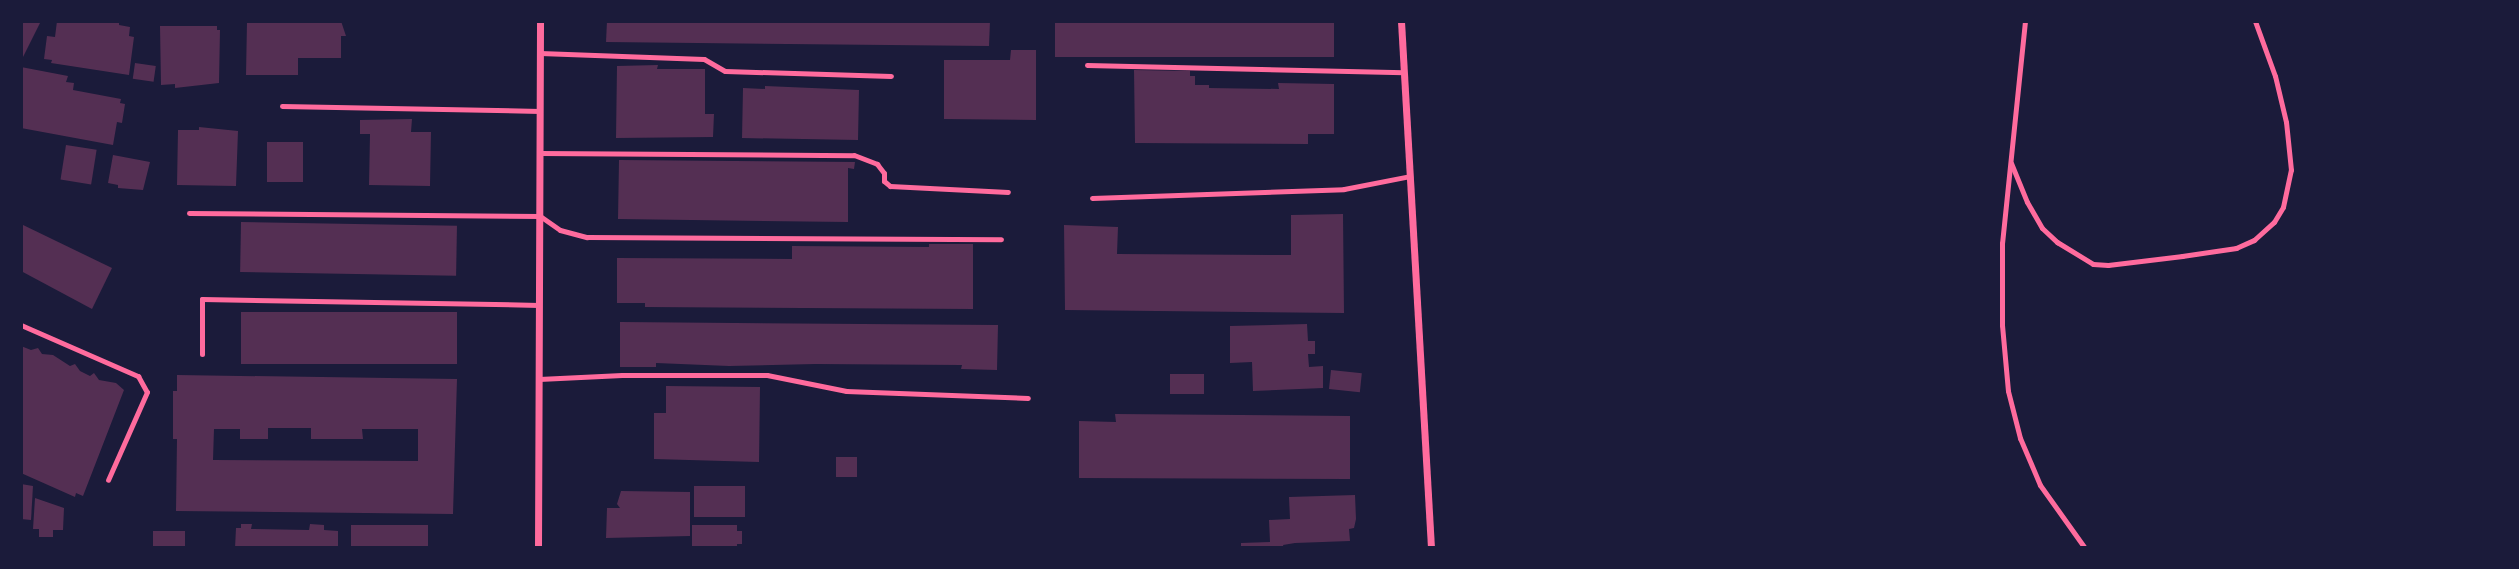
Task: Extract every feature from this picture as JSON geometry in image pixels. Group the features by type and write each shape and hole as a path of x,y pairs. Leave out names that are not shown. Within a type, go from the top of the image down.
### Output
{"street":[{"path":"538,548 540,21"},
{"path":"1401,21 1431,548"}],"lane":[{"path":"2025,21 2002,243 2002,325 2008,391 2020,438 2040,485 2085,548"},
{"path":"2010,161 2027,202 2042,228 2057,243 2093,264 2134,263 2236,248 2254,240 2274,222 2283,208 2291,170 2286,122 2275,76 2255,21"},
{"path":"540,54 704,58 724,71 891,76"},
{"path":"1087,65 1404,72"},
{"path":"282,106 540,111"},
{"path":"540,153 854,155 877,164 884,173 884,181 891,186 1008,192"},
{"path":"1092,198 1344,189 1410,176"},
{"path":"189,213 540,216 559,230 587,237 1001,239"},
{"path":"202,354 202,299 539,305"},
{"path":"21,325 138,376 143,384 147,392 108,480"},
{"path":"538,379 622,375 767,375 846,391 1028,398"}],"building":[{"path":"21,21 41,21 23,57 21,56"},
{"path":"57,21 119,21 119,25 130,27 129,36 134,37 129,75 51,63 52,60 44,59 47,36 55,37"},
{"path":"247,21 341,21 346,36 341,36 341,58 298,58 298,75 246,75"},
{"path":"607,21 990,21 989,46 606,42"},
{"path":"1055,21 1334,21 1334,57 1055,57"},
{"path":"160,26 217,26 217,30 220,30 219,83 175,88 175,84 161,85"},
{"path":"1011,50 1036,50 1036,120 944,119 944,60 1010,60"},
{"path":"135,63 156,66 154,82 133,79"},
{"path":"658,65 657,69 705,69 705,114 714,114 713,137 616,138 617,66"},
{"path":"21,67 68,76 66,82 74,83 73,90 121,99 120,103 125,104 122,123 117,122 113,145 21,128"},
{"path":"1134,70 1190,71 1190,76 1195,76 1195,85 1209,85 1209,88 1279,89 1278,83 1334,84 1334,134 1308,134 1308,144 1135,143"},
{"path":"765,86 859,90 858,140 742,138 743,88 765,89"},
{"path":"412,119 411,132 431,132 430,186 369,185 370,134 360,134 360,120"},
{"path":"199,127 238,131 236,186 177,185 178,130 199,130"},
{"path":"267,142 303,142 303,182 267,182"},
{"path":"66,145 97,150 91,184 61,180"},
{"path":"113,155 150,162 143,190 118,188 118,185 108,183"},
{"path":"619,160 855,162 854,169 848,168 848,222 618,219"},
{"path":"1343,214 1344,313 1065,310 1064,225 1118,227 1117,254 1291,255 1291,215"},
{"path":"241,222 457,226 456,276 240,272"},
{"path":"21,224 112,268 92,309 21,271"},
{"path":"929,244 973,244 973,309 645,307 645,303 617,303 617,258 792,259 792,246 929,247"},
{"path":"241,312 457,312 457,364 241,364"},
{"path":"620,322 998,325 997,370 961,369 962,365 729,366 656,363 656,367 620,367"},
{"path":"1307,324 1308,341 1315,341 1315,354 1308,354 1309,367 1323,366 1323,388 1253,391 1252,362 1230,363 1230,326"},
{"path":"21,346 31,350 38,348 42,354 53,355 70,366 75,364 80,371 90,376 94,373 99,380 116,383 124,390 83,496 76,493 75,497 21,473"},
{"path":"1331,370 1362,373 1360,392 1329,389"},
{"path":"1170,374 1204,374 1204,394 1170,394"},
{"path":"177,375 457,379 453,514 176,511 177,439 173,439 173,391 177,391","holes":["268,428 311,428 311,439 363,439 362,429 418,429 418,461 213,460 214,429 240,429 240,439 268,439"]},
{"path":"666,386 760,387 759,462 654,459 654,413 666,413"},
{"path":"1115,414 1350,416 1350,479 1079,478 1079,421 1116,422"},
{"path":"836,457 857,457 857,477 836,477"},
{"path":"21,484 33,486 31,520 21,519"},
{"path":"694,486 745,486 745,517 694,517"},
{"path":"621,491 690,492 690,536 606,538 607,508 620,508 617,504"},
{"path":"1355,495 1356,519 1354,528 1349,529 1350,541 1295,543 1283,545 1284,548 1241,548 1241,543 1270,542 1269,520 1290,519 1289,497"},
{"path":"35,498 64,508 63,530 53,530 53,537 39,537 39,529 33,529"},
{"path":"241,524 252,524 251,529 309,530 310,524 324,525 324,530 338,531 338,548 235,548 236,528 241,528"},
{"path":"351,525 428,525 428,548 351,548"},
{"path":"692,525 737,525 737,531 742,531 742,544 737,544 737,548 692,548"},
{"path":"153,531 185,531 185,548 153,548"}]}
